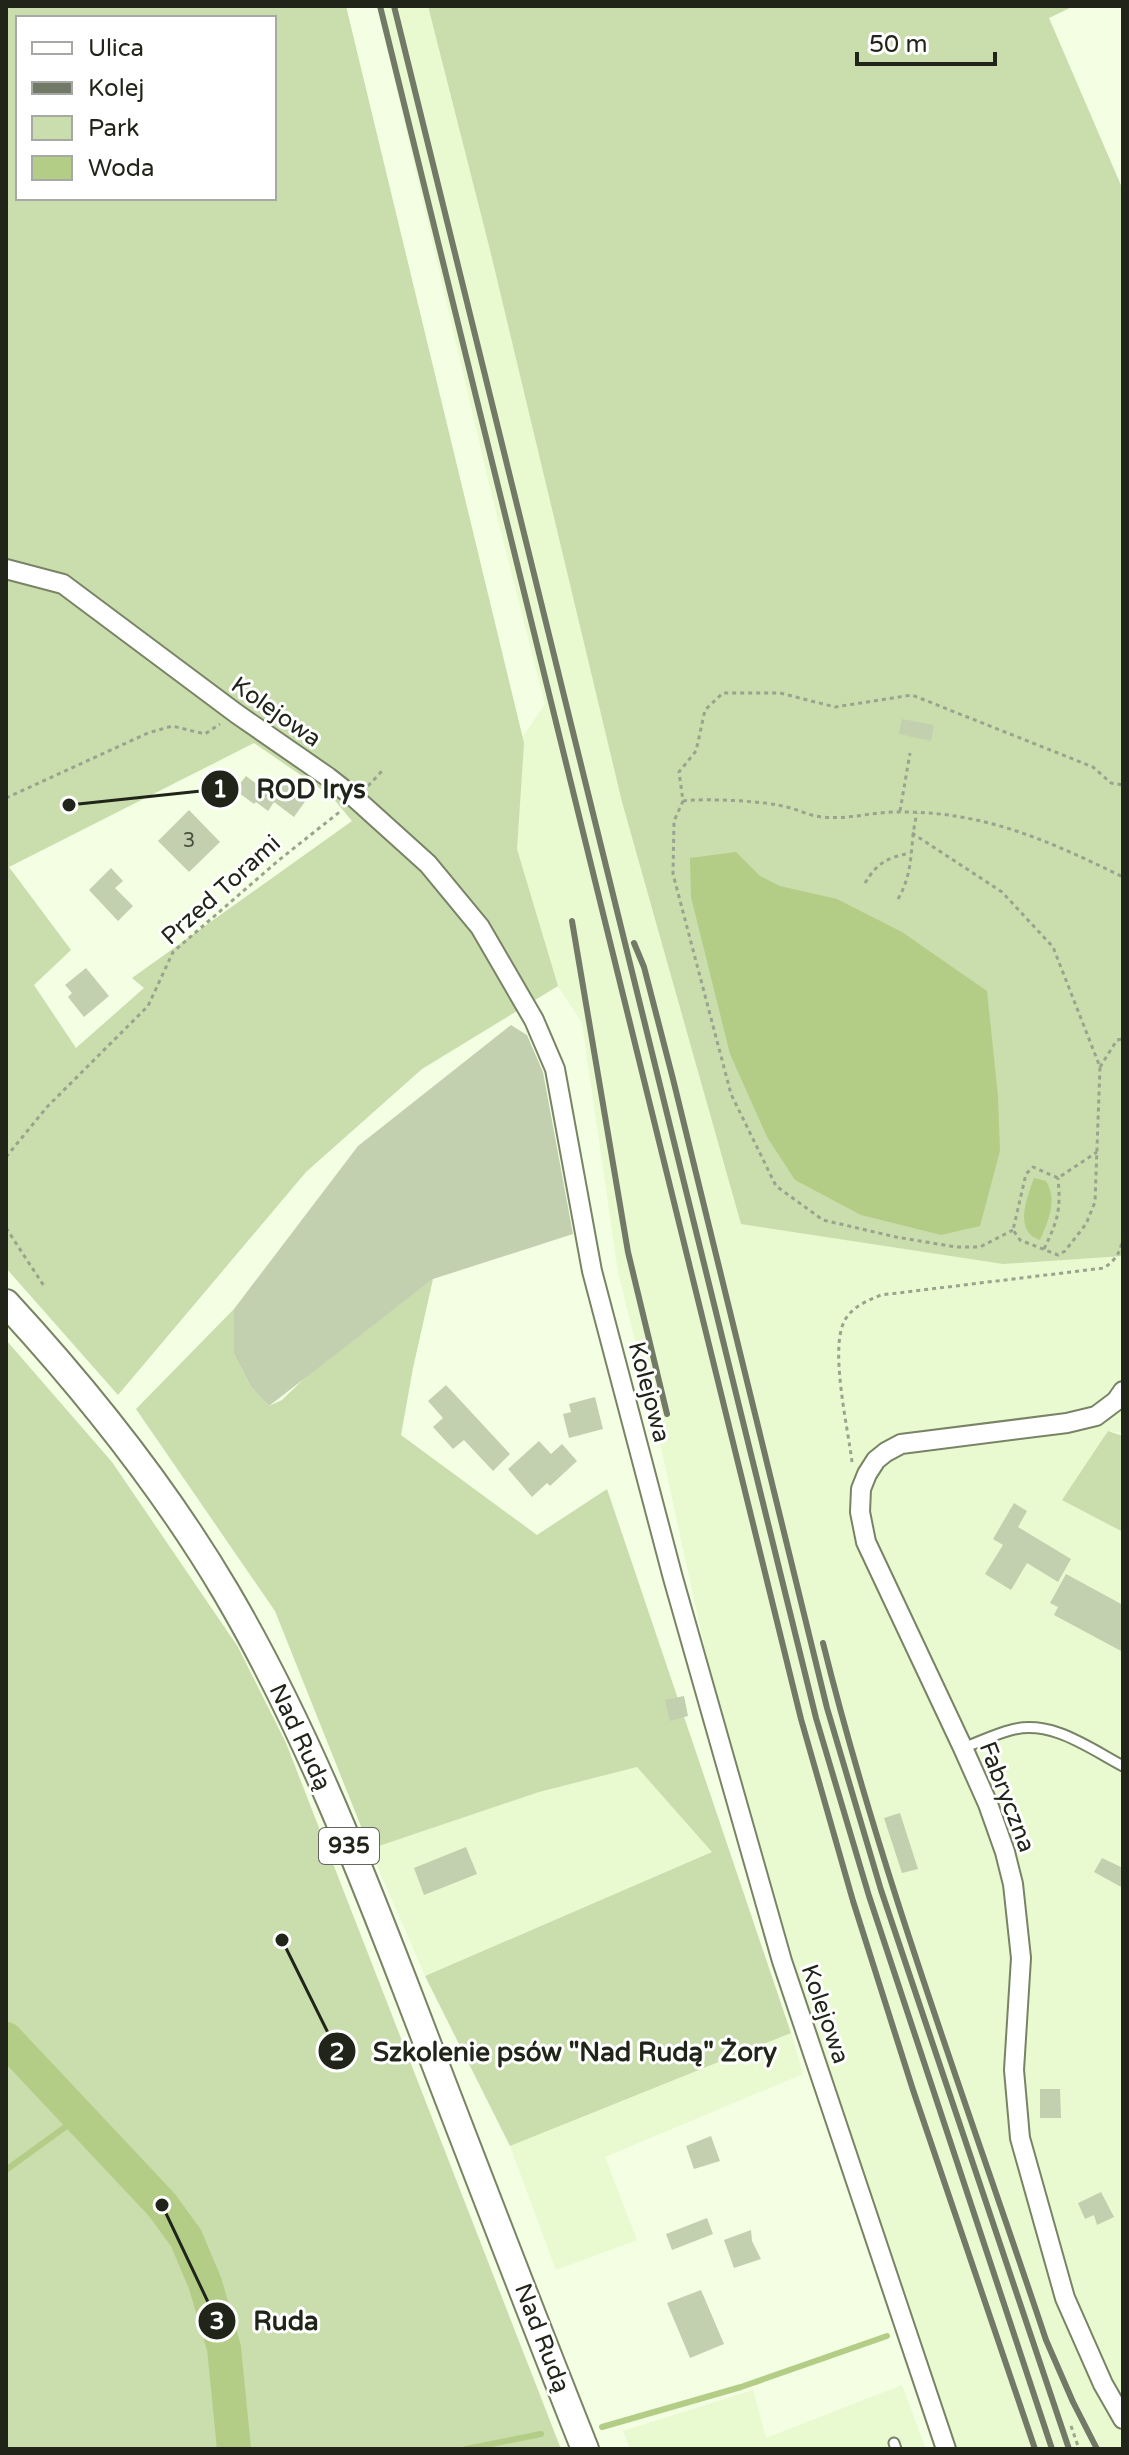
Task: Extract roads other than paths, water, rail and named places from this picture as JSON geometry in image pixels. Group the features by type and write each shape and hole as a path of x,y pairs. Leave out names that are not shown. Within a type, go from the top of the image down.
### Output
{"main road":[{"name":"Nad Rudą","path":"6,1303 83,1390 168,1502 226,1592 279,1690 350,1847 585,2449"}],"street":[{"name":"Kolejowa","path":"6,569 63,584 356,799 428,864 480,927 534,1020 555,1069 592,1271 673,1578 782,1961 943,2448"},
{"name":"Fabryczna","path":"1123,1391 1116,1401 1096,1416 1067,1423 901,1444 876,1460 867,1474 859,1504 866,1542 963,1748 1000,1835 1013,1884 1021,1958 1014,2070 1020,2138 1065,2298 1103,2384 1123,2419"}],"lane":[{"path":"963,1748 1012,1729 1038,1727 1062,1734 1123,1766"}],"water":[{"path":"736,852 760,876 780,886 837,899 902,932 987,991 998,1096 1000,1151 980,1226 941,1235 861,1215 795,1180 767,1137 730,1054 691,897 690,858"},
{"path":"1034,1178 1046,1181 1051,1196 1050,1210 1040,1240 1032,1236 1024,1222"}],"waterway":[{"path":"6,2039 162,2205 186,2238 205,2283 224,2348 234,2449"},
{"path":"6,2170 79,2117"},
{"path":"602,2427 741,2387 887,2336"},
{"path":"466,2449 541,2434"},
{"path":"230,2449 234,2444"}],"railway":[{"path":"380,6 801,1719 853,1901 913,2090 1035,2449"},
{"path":"394,6 816,1718 869,1896 1052,2449"},
{"path":"572,921 628,1252 667,1414"},
{"path":"634,943 644,967 673,1079 827,1708 881,1890 1069,2449"},
{"path":"823,1643 872,1819 957,2080 1046,2340 1097,2449"}],"place":[{"name":"ROD Irys","path":"69,805"},
{"name":"Szkolenie psów \"Nad Rudą\" Żory","path":"282,1940"},
{"name":"Ruda","path":"162,2205"}]}
